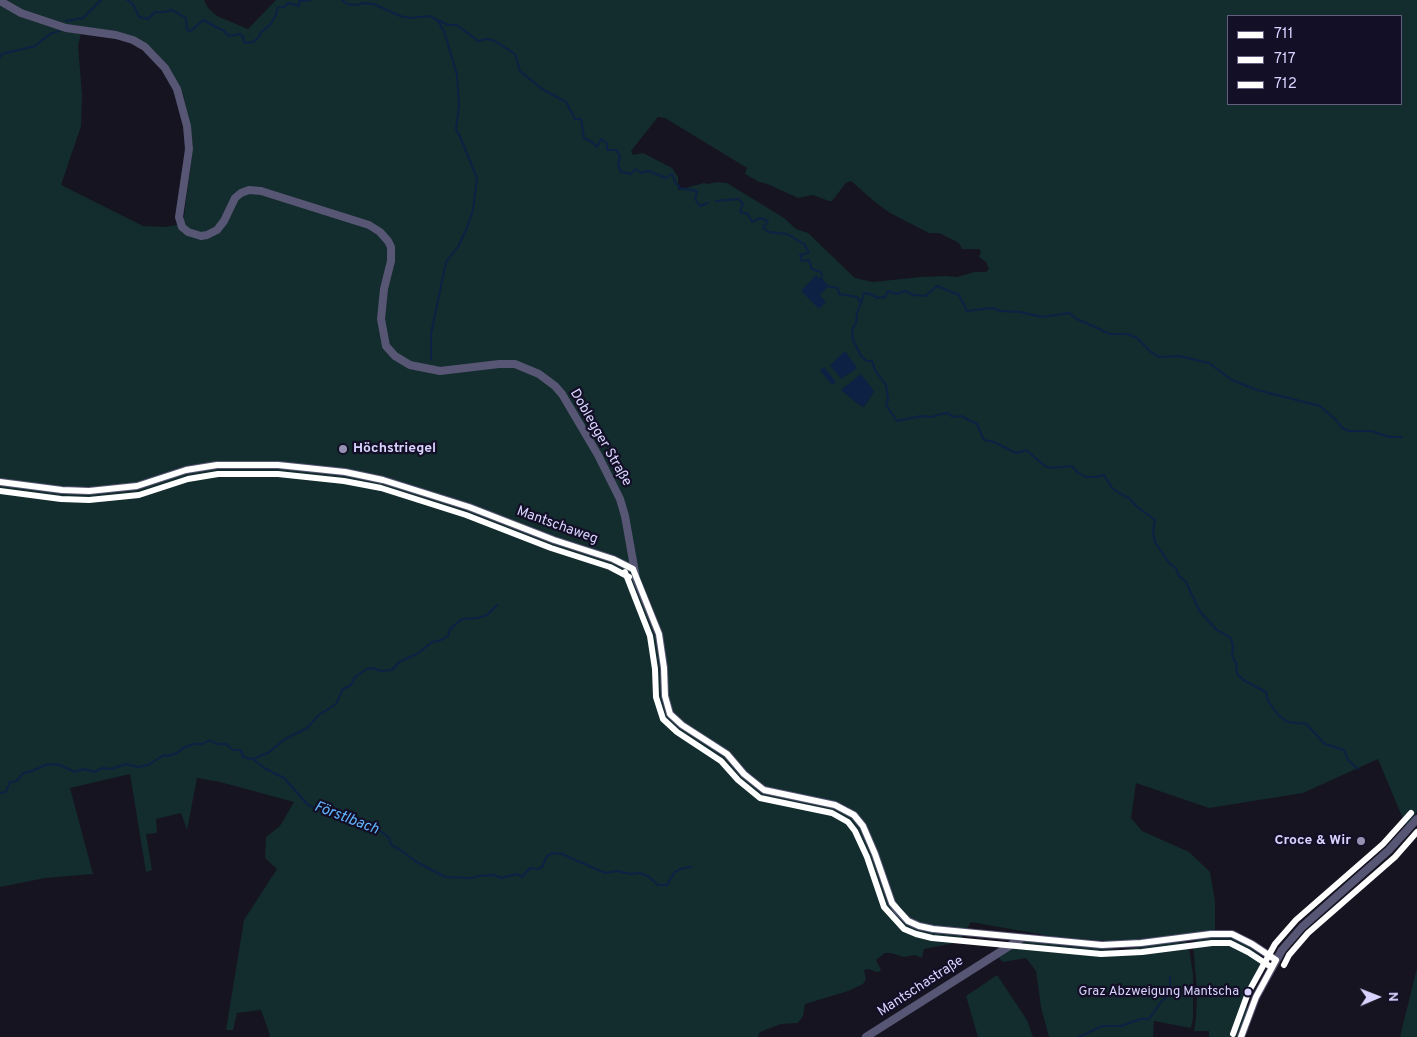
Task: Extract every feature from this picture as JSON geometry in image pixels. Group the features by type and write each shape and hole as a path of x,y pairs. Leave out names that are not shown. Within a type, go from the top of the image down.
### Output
{"street":[{"name":"Doblegger Straße","path":"0,1 21,13 49,23 73,30 116,35 133,40 145,47 165,68 177,88 187,126 188,163 179,217 182,227 188,232 201,236 217,230 224,221 235,198 241,192 249,190 260,191 369,226 380,232 391,247 391,261 383,294 381,319 386,346 395,356 410,366 440,371 515,364 529,368 548,380 562,394 598,455 620,499 625,516 633,569 660,634 663,648 666,703 670,714 675,720 720,748 744,774 764,790 835,805 854,815 863,826 892,903 908,921 933,929 1022,938"},
{"name":"Mantschaweg","path":"0,482 39,488 89,491 136,486 186,470 217,465 278,465 345,472 383,480 469,506 554,540 613,559 633,569"},
{"path":"1241,1037 1256,996 1282,950 1302,927 1389,850 1417,819"},
{"path":"1022,938 1102,945 1141,943 1211,934 1232,934 1252,944 1276,960"},
{"name":"Mantschastraße","path":"866,1037 1022,938"}],"green space":[{"path":"0,0 204,0 208,8 217,16 248,29 276,0 1417,0 1417,812 1406,826 1378,759 1303,793 1209,808 1136,783 1131,818 1142,831 1189,852 1210,872 1215,901 1215,930 1121,942 1056,937 971,922 959,942 924,949 922,958 915,955 904,957 885,953 876,960 881,970 879,972 869,969 864,970 866,979 863,984 848,991 805,1004 803,1016 798,1023 781,1024 760,1032 758,1037 269,1037 270,1035 261,1010 237,1013 233,1030 226,1030 244,920 277,869 265,858 266,837 280,826 294,802 220,782 197,778 187,830 181,813 156,819 157,833 146,834 152,870 146,872 130,774 70,788 93,874 45,878 0,887","holes":["69,31 138,40 155,51 172,72 183,95 193,148 183,224 164,227 143,226 61,185 81,126 82,95 78,45 81,34","658,117 665,118 747,168 745,174 759,182 798,198 813,195 832,201 846,183 851,181 890,213 929,233 939,233 959,243 962,249 979,249 981,251 979,257 986,262 989,269 986,272 974,272 957,277 920,277 873,282 855,278 808,233 796,229 784,218 727,183 704,183 678,190 678,177 672,168 643,153 633,155 631,151","816,275 828,286 819,295","842,390 874,391 864,407"]},
{"path":"1226,937 1236,939 1261,956 1265,963 1265,968 1256,980 1247,999 1247,1011 1237,1037 1209,1037 1209,1031 1194,1031 1197,990 1193,944 1196,940 1204,938"},
{"path":"1031,939 1068,946 1122,950 1166,943 1188,942 1193,974 1193,1018 1191,1028 1154,1021 1153,1037 1049,1037 1041,1007 1036,971 1026,958 1003,962 999,958 1004,951"},
{"path":"1417,968 1417,1037 1400,1037"},
{"path":"997,975 1027,1020 1033,1037 978,1037 966,996"}],"water":[{"path":"816,275 828,286 820,295 826,302 819,309 801,291"},
{"path":"845,351 857,368 841,379 830,365"},
{"path":"824,367 836,382 832,385 820,370"},
{"path":"861,374 874,391 864,407 841,390"}],"waterway":[{"path":"66,21 83,18 101,0"},
{"path":"127,0 133,4 139,17 148,19 155,12 172,10 186,18 187,30 191,31 203,20 223,30 229,36 240,34 245,43 253,42 270,25 276,15 277,8 284,7 288,3 299,6 300,0"},
{"path":"301,1 311,0"},
{"path":"342,0 347,4 374,4 400,16 410,18 429,16 448,25 457,25 478,41 487,39 495,41 515,54 520,71 542,89 566,102 575,119 581,119 584,138 597,147 601,139 607,143 607,150 617,150 620,157 618,165 621,172 631,174 635,169 641,173 649,171 666,178 672,174 680,188 697,191 695,199 700,206 708,203"},
{"path":"431,359 431,334 446,262 458,247 467,228 473,210 477,178 456,129 459,105 457,75 444,31 438,21"},
{"path":"0,57 2,54 35,46 50,34 59,31"},
{"path":"716,201 738,199 743,203 740,212 748,214 752,222 760,218 768,221 763,228 769,232 787,234 804,244 809,253 800,255 802,261 809,260 812,269 821,272 822,280 827,286 838,288 839,294 857,297 861,303 856,323 852,330 853,340 861,356 867,361 872,361 875,370 886,385 888,399 886,405 897,421 948,413 953,417 961,416 977,424 984,440 994,442 1016,453 1026,450 1045,466 1052,468 1072,466 1077,472 1086,477 1104,475 1112,488 1129,498 1136,506 1155,520 1153,531 1155,542 1169,563 1176,568 1179,576 1186,582 1200,612 1217,630 1231,638 1232,656 1236,663 1237,674 1245,681 1266,692 1268,701 1279,716 1288,722 1306,724 1325,744 1344,750 1348,760 1358,769"},
{"path":"861,303 864,293 878,298 885,297 888,291 897,294 905,291 914,295 925,296 937,286 959,295 967,311 993,308 1001,311 1020,312 1042,317 1069,313 1077,319 1110,334 1128,334 1137,338 1159,357 1179,356 1209,363 1232,380 1257,390 1320,406 1342,428 1349,431 1371,431 1390,437 1402,437"},
{"path":"253,759 268,753 285,739 307,728 319,715 336,704 343,689 351,685 355,677 367,669 392,670 399,662 417,654 432,642 448,636 450,629 462,619 478,618 487,615 497,605"},
{"name":"Förstlbach","path":"0,793 6,792 10,782 17,781 23,773 48,764 60,765 75,772 83,769 94,772 103,768 112,769 125,764 138,767 148,765 164,755 168,756 177,753 183,748 194,744 203,744 210,740 216,744 226,744 233,750 241,750 243,757 253,759 264,768 284,778 308,805 361,827 375,828 382,832 389,838 391,845 415,861 445,877 472,878 494,875 501,878 517,874 522,877 530,868 538,869 542,867 547,856 553,853 562,854 605,873 617,871 630,874 640,873 649,877 658,885 667,885 674,873 680,869 691,867"},
{"path":"1079,1037 1102,1026 1121,1026 1140,1019 1149,1019 1161,1002 1170,994 1170,977"}],"transit line":[{"name":"711","path":"0,482 62,490 89,491 137,486 186,470 217,465 278,465 345,472 383,480 469,507 554,540 613,559 633,569"},
{"name":"717","path":"0,491 61,499 89,500 139,495 188,479 218,474 278,474 344,481 381,488 466,515 551,548 610,567 629,577"},
{"name":"711","path":"633,569 659,634 664,668 665,696 670,714 682,725 727,754 744,774 764,790 835,805 854,815 863,826 892,903 908,921 933,929 1102,945 1141,943 1211,934 1232,934 1252,944 1276,960"},
{"name":"717","path":"625,572 650,636 655,669 656,697 663,719 677,732 721,761 738,780 760,798 832,813 848,822 855,831 867,857 884,907 904,929 932,938 1101,954 1142,952 1212,943 1230,943 1271,967"},
{"name":"712","path":"1233,1034 1248,993 1275,944 1296,920 1383,844 1411,813"},
{"name":"717","path":"1284,965 1289,955 1308,933 1395,857 1417,832"},
{"name":"711","path":"1241,1037 1256,997 1276,960"}],"place":[{"name":"Höchstriegel","path":"343,449"},
{"name":"Croce & Wir","path":"1361,841"},
{"name":"Graz Abzweigung Mantscha","path":"1248,992"}]}
